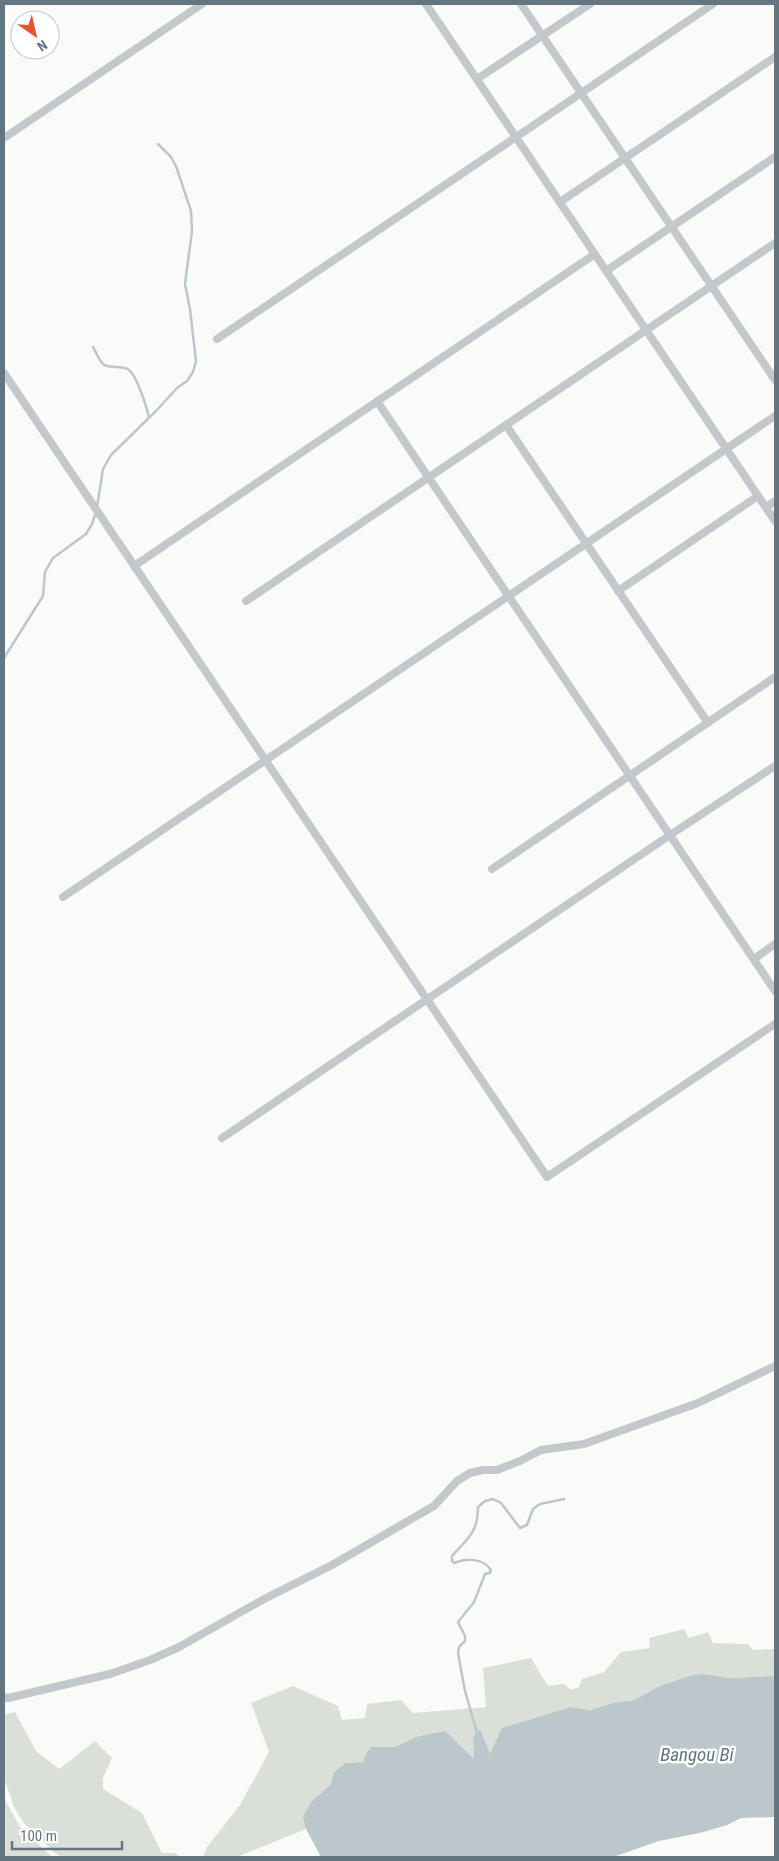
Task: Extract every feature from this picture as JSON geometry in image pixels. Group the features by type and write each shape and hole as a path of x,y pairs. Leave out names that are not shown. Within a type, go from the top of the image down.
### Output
{"street":[{"path":"4,138 202,4"},
{"path":"426,4 775,521"},
{"path":"521,4 775,380"},
{"path":"476,79 590,4"},
{"path":"217,339 713,4"},
{"path":"560,202 775,57"},
{"path":"606,271 775,157"},
{"path":"246,601 775,243"},
{"path":"134,566 595,254"},
{"path":"4,373 548,1177 775,1024"},
{"path":"377,401 775,991"},
{"path":"63,897 775,416"},
{"path":"506,425 708,723"},
{"path":"618,590 758,496"},
{"path":"766,507 775,501"},
{"path":"492,869 775,677"},
{"path":"222,1138 775,766"},
{"path":"754,959 775,944"},
{"path":"4,1697 8,1698 110,1674 150,1660 202,1634 264,1599 332,1566 434,1506 457,1481 470,1473 496,1470 520,1461 541,1450 584,1444 698,1403 775,1366"}],"shaded area":[{"path":"684,1629 689,1638 708,1632 713,1643 748,1644 753,1650 775,1649 775,1676 728,1678 703,1674 658,1687 634,1700 613,1703 590,1710 571,1707 489,1755 480,1730 473,1737 474,1760 416,1737 395,1747 371,1747 365,1755 363,1762 345,1763 334,1772 331,1784 311,1802 304,1817 306,1829 237,1857 203,1857 207,1847 240,1805 269,1752 251,1703 293,1686 338,1706 342,1720 365,1718 367,1704 401,1700 413,1713 486,1707 483,1668 531,1658 548,1686 564,1684 571,1690 579,1687 582,1679 604,1672 621,1652 650,1648 649,1638"},
{"path":"15,1712 36,1751 59,1769 95,1741 112,1758 103,1778 103,1789 142,1813 162,1853 175,1853 180,1857 61,1857 55,1853 24,1823 14,1807 4,1778 4,1715"},
{"path":"4,1798 20,1827 52,1857 4,1857"}],"water":[{"name":"Bangou Bi","path":"703,1674 728,1678 775,1676 775,1817 741,1818 727,1825 700,1833 659,1841 613,1857 321,1857 306,1829 303,1817 311,1802 331,1784 334,1772 345,1763 363,1762 365,1755 371,1747 395,1747 416,1737 445,1731 474,1759 473,1737 480,1729 490,1754 502,1728 571,1707 590,1710 613,1703 634,1700 658,1687 689,1676"}],"waterway":[{"path":"97,507 103,469 111,455 177,388 187,381 193,372 196,361 185,284 192,231 191,211 176,166 171,157 158,144"},
{"path":"93,347 103,364 109,367 123,367 132,373 141,392 149,418"},
{"path":"4,658 43,596 45,572 53,558 86,534 96,512"},
{"path":"477,1733 465,1691 458,1653 459,1647 465,1641 465,1636 458,1622 474,1602 485,1574 490,1573 491,1570 484,1563 474,1560 454,1563 452,1556 471,1535 476,1523 478,1507 485,1501 493,1499 501,1503 520,1528 527,1525 533,1509 540,1504 564,1499"}]}
